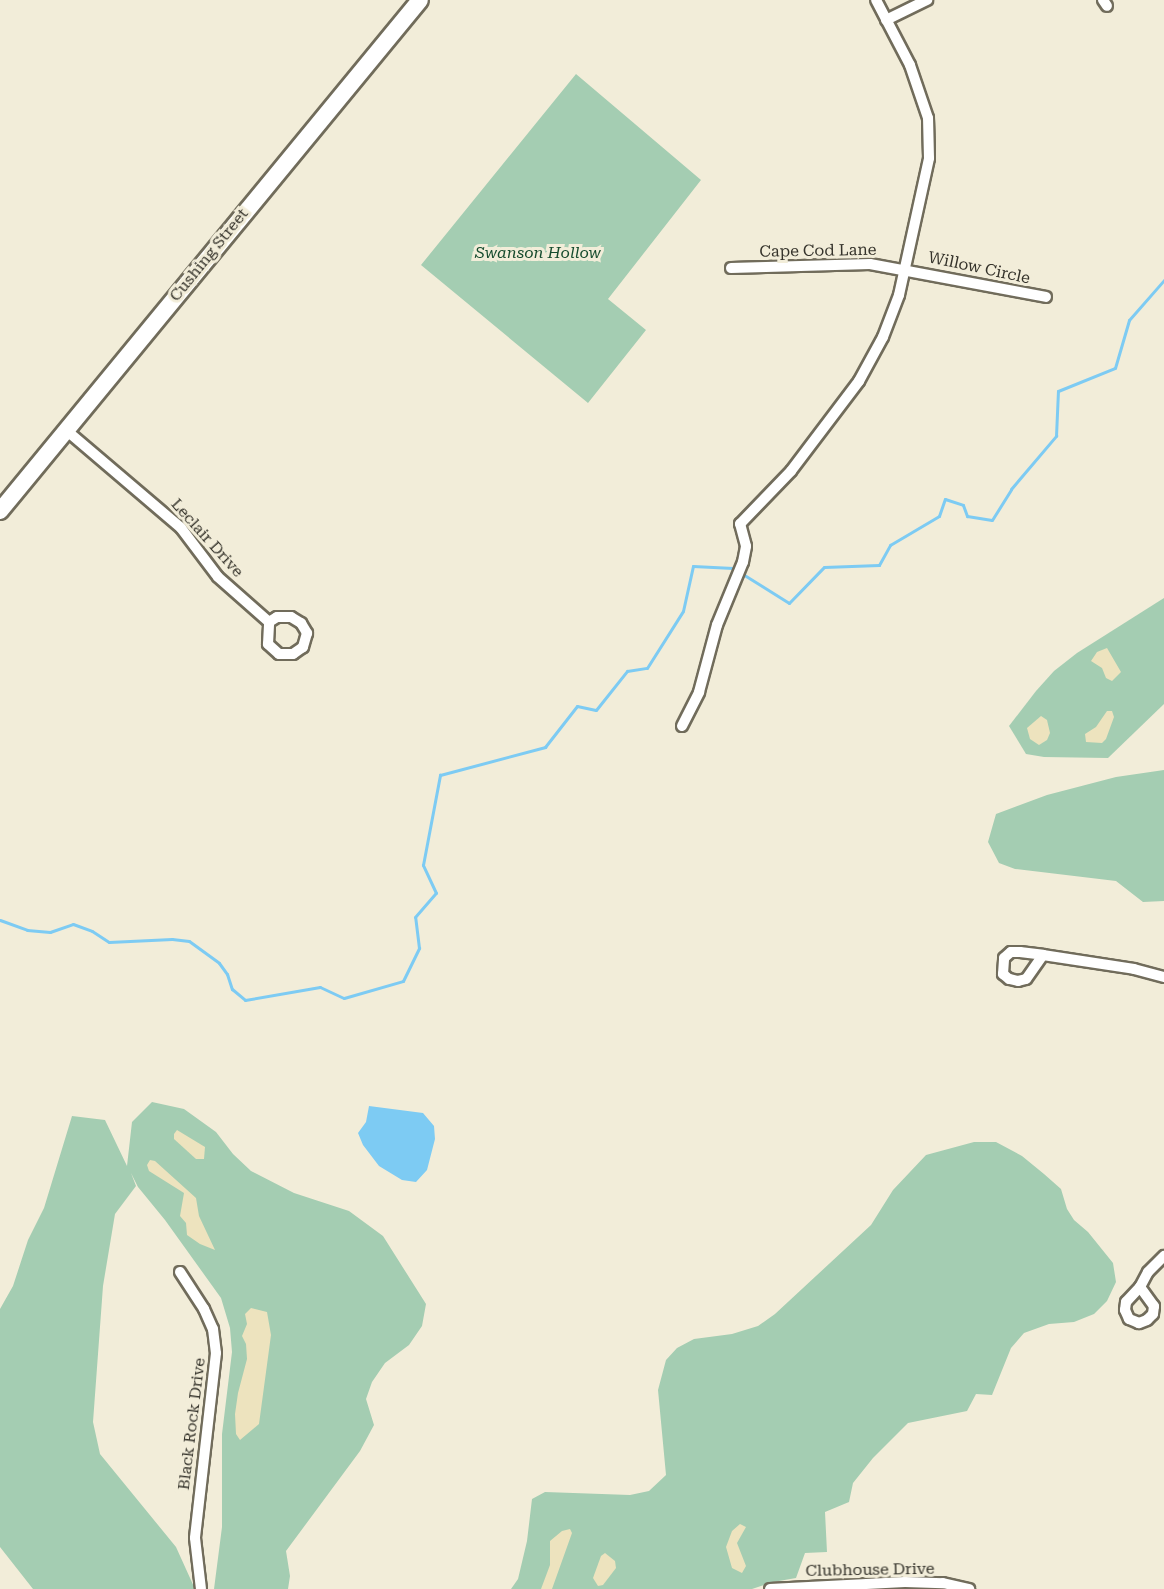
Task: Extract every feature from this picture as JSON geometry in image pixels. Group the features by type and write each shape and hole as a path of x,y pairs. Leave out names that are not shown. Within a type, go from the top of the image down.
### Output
{"street":[{"name":"Cushing Street","path":"0,511 420,0"},
{"path":"682,726 699,692 717,625 740,572 746,546 740,524 791,471 859,381 883,337 906,269 930,158 928,118 910,65 876,0"},
{"path":"886,20 927,0"},
{"name":"Cape Cod Lane","path":"731,268 870,264 906,269"},
{"name":"Willow Circle","path":"906,269 1046,297"},
{"name":"Leclair Drive","path":"66,430 181,528 218,577 269,622"},
{"path":"1043,955 1134,969 1164,977"},
{"path":"1140,1287 1148,1272 1164,1256"},
{"name":"Black Rock Drive","path":"180,1272 204,1309 213,1329 216,1353 195,1538 201,1589"},
{"name":"Clubhouse Drive","path":"770,1589 905,1582 943,1583 969,1589"}],"green space":[{"name":"Swanson Hollow","path":"576,74 701,180 608,299 646,330 588,403 421,265"},
{"path":"1164,598 1164,704 1108,758 1044,757 1026,754 1009,726 1036,691 1054,671 1077,653"},
{"path":"1164,770 1164,901 1143,902 1116,881 1015,869 999,863 988,842 996,814 1047,795 1116,777"},
{"path":"152,1102 184,1109 216,1132 233,1154 251,1171 294,1193 349,1211 383,1236 426,1304 422,1326 409,1345 385,1363 372,1382 366,1399 374,1425 360,1451 286,1551 290,1576 288,1589 214,1589 222,1527 222,1434 232,1352 230,1328 221,1298 165,1220 138,1187 131,1173 136,1186 115,1214 103,1286 93,1422 100,1454 176,1547 195,1589 33,1589 0,1547 0,1309 13,1286 28,1240 44,1208 72,1116 105,1120 127,1166 132,1122"},
{"path":"974,1142 996,1142 1022,1156 1044,1174 1061,1189 1067,1209 1074,1220 1088,1232 1113,1263 1116,1282 1107,1301 1094,1314 1074,1322 1049,1324 1024,1333 1011,1348 992,1395 976,1394 967,1411 908,1423 873,1458 853,1483 849,1502 825,1512 827,1552 805,1553 796,1578 752,1589 511,1589 518,1579 527,1541 532,1499 545,1492 630,1495 649,1491 666,1475 658,1390 666,1360 677,1348 694,1339 732,1334 758,1326 775,1314 871,1225 893,1190 926,1155"}],"sand":[{"path":"1107,648 1121,672 1112,681 1106,678 1102,668 1091,661 1097,652"},
{"path":"1107,711 1112,711 1114,717 1106,739 1102,743 1086,742 1085,734 1096,727"},
{"path":"1041,716 1047,720 1050,733 1047,740 1039,745 1030,739 1027,728"},
{"path":"177,1130 205,1147 204,1159 196,1159 174,1139"},
{"path":"150,1160 155,1161 196,1198 199,1216 215,1250 187,1235 186,1223 180,1216 184,1193 149,1171 147,1165"},
{"path":"251,1308 267,1312 271,1335 259,1424 240,1440 236,1434 235,1414 247,1359 246,1344 242,1336 247,1324 245,1314"},
{"path":"740,1524 746,1527 737,1543 746,1566 742,1573 732,1568 726,1547 732,1531"},
{"path":"570,1529 572,1533 552,1589 541,1589 550,1565 550,1541 562,1531"},
{"path":"605,1553 615,1561 616,1568 603,1585 598,1586 593,1578 601,1556"}],"water":[{"path":"369,1106 423,1113 434,1126 435,1139 427,1170 416,1182 402,1180 379,1166 363,1145 358,1133 366,1122"}],"waterway":[{"path":"0,920 27,930 50,932 73,924 92,931 109,942 172,939 189,941 219,963 227,974 232,989 245,1000 320,987 344,998 403,981 419,948 415,917 436,893 423,865 440,775 545,747 577,706 596,710 627,671 647,668 683,611 693,566 733,568 789,603 824,567 879,565 890,545 939,516 945,499 963,505 967,516 992,520 1011,489 1056,436 1058,391 1115,368 1129,320 1164,280"}]}
